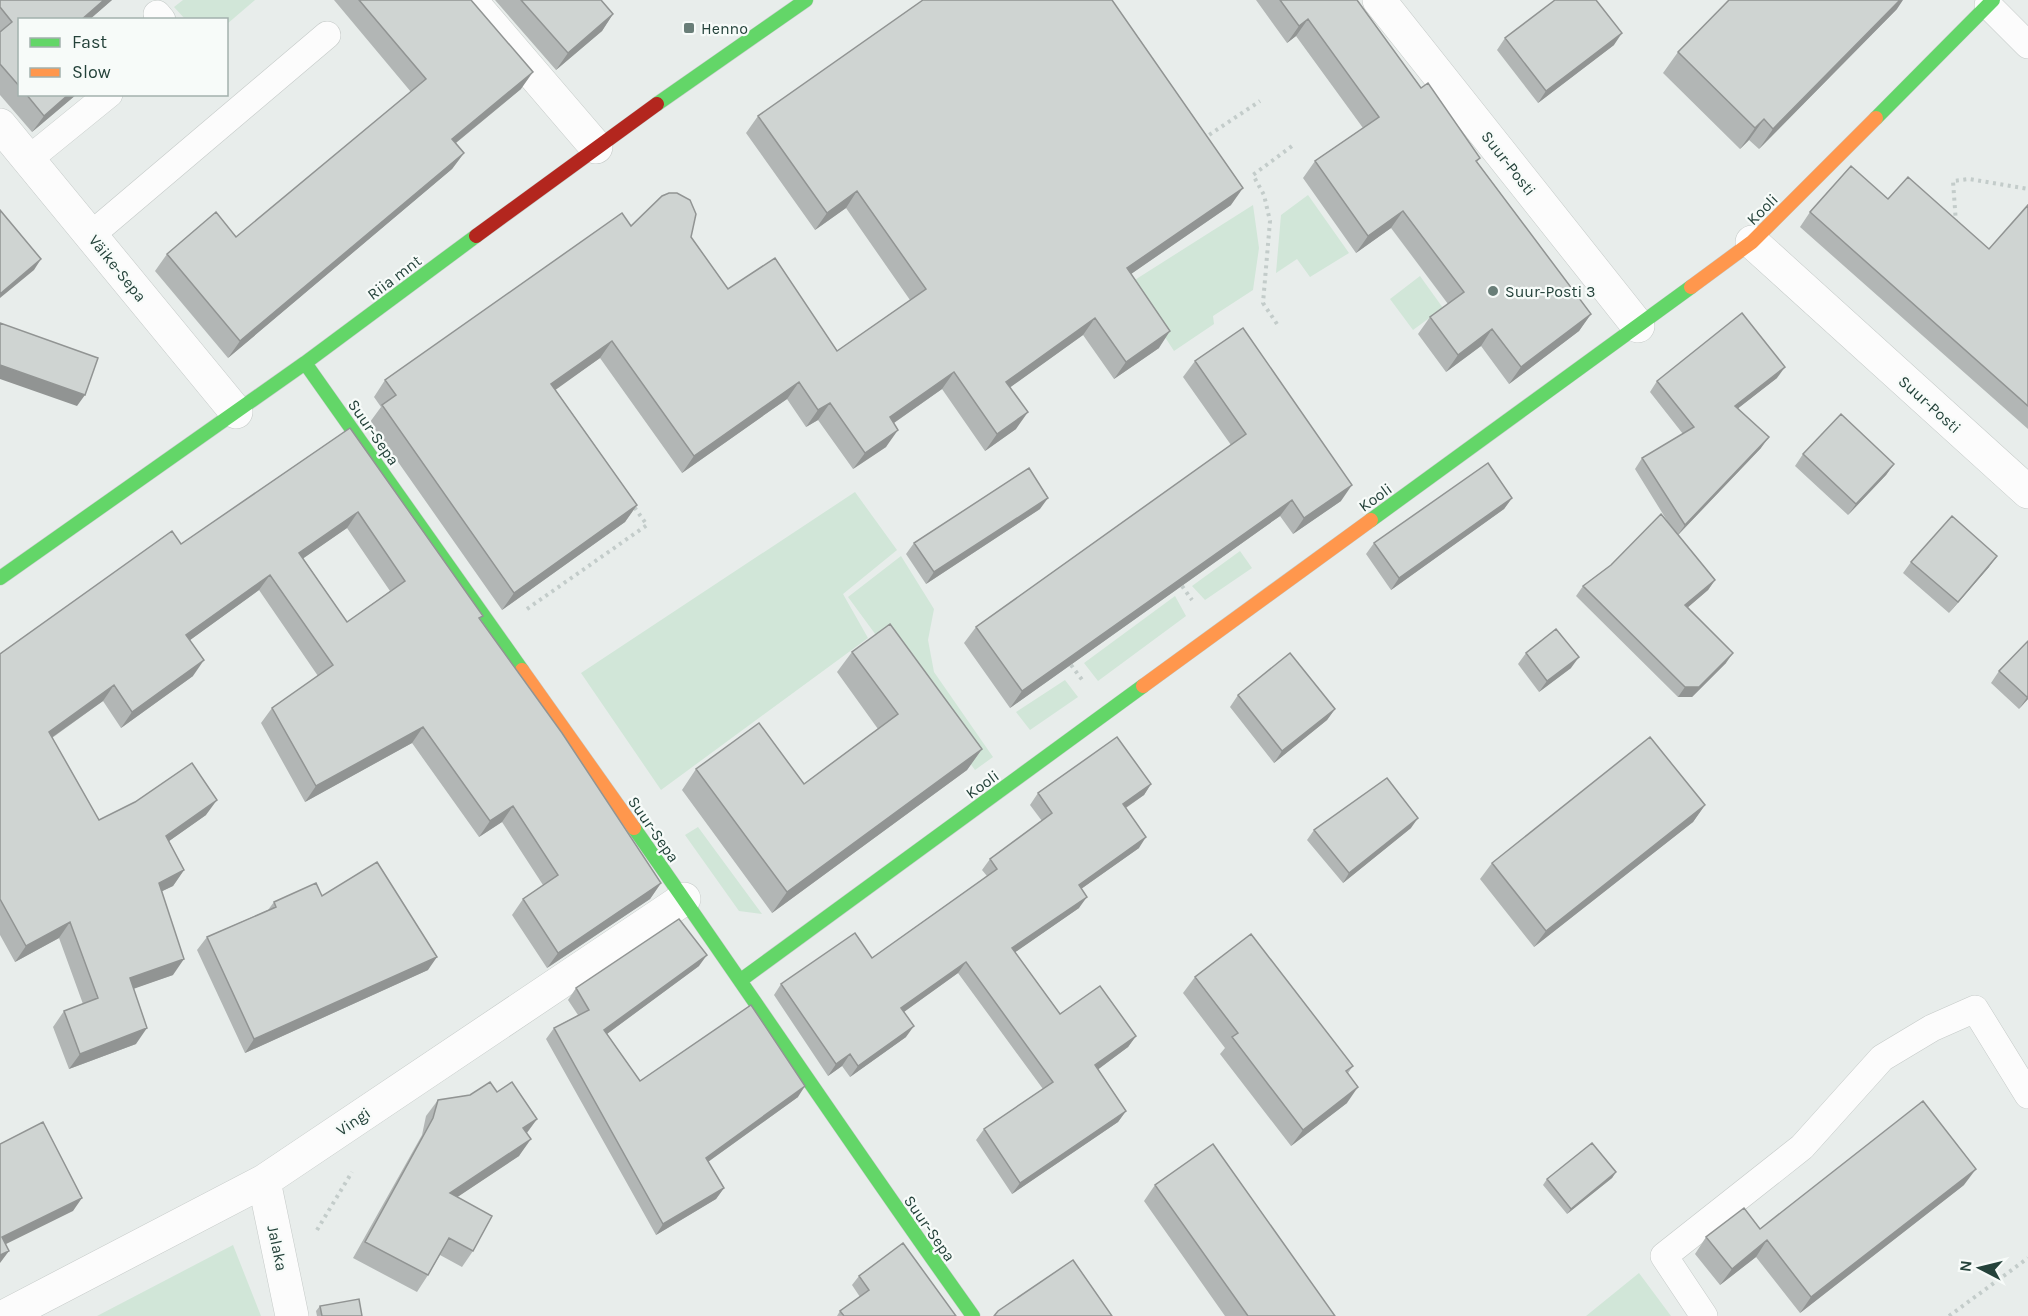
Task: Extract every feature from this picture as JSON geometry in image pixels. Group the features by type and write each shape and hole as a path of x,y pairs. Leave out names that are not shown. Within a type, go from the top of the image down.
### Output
{"street":[{"path":"470,0 596,147"},
{"name":"Riia mnt","path":"0,578 306,363 596,147 806,0"},
{"name":"Suur-Posti","path":"1379,0 1638,326"},
{"name":"Kooli","path":"741,980 1752,242 1990,2"},
{"name":"Väike-Sepa","path":"0,124 236,412"},
{"name":"Suur-Posti","path":"1752,242 2028,492"},
{"name":"Suur-Sepa","path":"306,363 741,980 882,1189 973,1316"},
{"name":"Vingi","path":"5,1316 264,1181 684,899"},
{"name":"Jalaka","path":"264,1181 292,1316"}],"lane":[{"path":"1990,2 2028,45"},
{"path":"91,235 327,35"},
{"path":"29,159 107,96"},
{"path":"1704,1316 1664,1256 1802,1148 1882,1058 1932,1028 1975,1010 2028,1095"}],"path":[{"path":"1201,141 1260,102"},
{"path":"1277,324 1263,303 1270,221 1264,195 1253,175 1292,146"},
{"path":"1957,233 1953,180 1969,179 2028,189"},
{"path":"519,614 647,525 626,497"},
{"path":"1949,1316 2028,1258"}],"green space":[{"path":"183,0 255,0 228,23 228,18 184,18 174,7"},
{"path":"1308,195 1349,253 1310,277 1297,259 1276,273 1281,215"},
{"path":"1253,205 1259,248 1253,290 1213,316 1214,324 1174,351 1130,283"},
{"path":"1420,276 1443,308 1413,330 1390,299"},
{"path":"855,492 897,550 843,594 868,638 661,790 581,673"},
{"path":"1240,551 1252,568 1205,600 1192,586"},
{"path":"901,556 934,609 928,640 934,672 993,757 975,770 848,597"},
{"path":"1175,596 1186,616 1098,681 1084,663"},
{"path":"1065,680 1078,697 1030,730 1016,712"},
{"path":"698,827 762,914 739,911 685,835"},
{"path":"233,1245 261,1316 97,1316"},
{"path":"1639,1273 1671,1316 1586,1316"}],"building":[{"path":"0,0 104,0 83,18 18,18 18,85 0,64 0,32 12,22 0,7"},
{"path":"359,0 471,0 533,72 452,139 464,153 240,341 167,254 216,212 236,237 426,79"},
{"path":"521,0 601,0 613,14 568,53"},
{"path":"923,0 1112,0 1243,188 1127,268 1170,331 1126,362 1095,318 1006,382 1028,412 997,434 954,372 890,417 898,430 865,453 830,403 818,410 799,382 694,456 612,341 551,384 637,505 514,593 382,405 396,395 385,380 622,213 631,226 662,196 669,193 677,193 690,200 696,214 691,237 728,289 775,258 837,351 926,289 857,191 827,213 758,116"},
{"path":"1280,0 1357,0 1421,88 1428,83 1480,158 1476,161 1591,314 1521,367 1492,329 1458,355 1430,317 1464,292 1403,211 1368,236 1315,161 1379,117 1308,19 1299,26"},
{"path":"1555,0 1596,0 1622,33 1546,91 1505,38"},
{"path":"1729,0 1900,0 1773,129 1764,119 1755,128 1678,52"},
{"path":"28,96 67,96 44,116"},
{"path":"1851,166 1888,199 1908,177 1989,249 2028,205 2028,406 1810,212"},
{"path":"0,210 41,259 0,294"},
{"path":"1742,313 1785,367 1735,406 1769,437 1685,525 1642,458 1694,427 1657,381"},
{"path":"0,323 98,358 85,395 0,365"},
{"path":"1243,328 1352,485 1304,518 1292,500 1022,691 976,627 1246,434 1195,361"},
{"path":"1841,414 1894,464 1856,504 1803,454"},
{"path":"350,428 483,616 479,618 562,733 661,883 558,953 523,899 558,875 513,806 490,821 423,727 316,786 272,708 333,665 270,575 186,635 204,660 132,712 114,685 49,732 99,820 135,802 192,763 217,800 166,836 184,870 159,883 184,959 130,978 147,1028 80,1054 64,1011 98,998 70,922 26,946 0,899 0,654 172,531 181,544","holes":["358,512 405,581 347,622 299,553"]},
{"path":"1488,463 1512,498 1399,578 1374,543"},
{"path":"1029,468 1048,498 934,572 914,543"},
{"path":"1661,514 1715,580 1685,605 1733,653 1699,687 1685,687 1583,586 1611,565"},
{"path":"1952,516 1997,556 1958,602 1911,562"},
{"path":"890,624 982,749 787,892 696,769 759,723 804,784 898,714 852,652"},
{"path":"1556,629 1579,657 1547,681 1526,653"},
{"path":"2028,641 2028,696 2027,697 1999,671"},
{"path":"1290,653 1335,709 1282,751 1238,695"},
{"path":"1117,737 1151,784 1123,804 1146,837 1079,885 1087,897 1012,948 1060,1014 1100,986 1136,1036 1095,1065 1126,1111 1020,1183 984,1129 1053,1082 966,962 901,1008 914,1026 858,1066 850,1054 836,1064 781,984 855,933 872,958 997,869 990,859 1052,813 1038,793"},
{"path":"1650,737 1705,805 1546,931 1492,863"},
{"path":"1387,778 1418,818 1349,873 1314,830"},
{"path":"377,862 437,957 254,1039 207,937 276,907 274,902 316,883 322,896"},
{"path":"679,919 707,955 604,1030 640,1081 751,1005 805,1086 706,1158 724,1188 663,1224 554,1028 589,1010 576,988"},
{"path":"1251,934 1353,1066 1346,1071 1358,1087 1303,1130 1232,1037 1238,1033 1195,977"},
{"path":"490,1082 497,1092 512,1082 537,1119 523,1128 531,1139 450,1193 492,1216 473,1251 449,1238 428,1275 365,1242 433,1118 438,1100 470,1095"},
{"path":"1923,1101 1976,1169 1811,1297 1767,1240 1732,1269 1706,1237 1744,1208 1760,1229"},
{"path":"43,1122 82,1198 2,1237 9,1251 0,1255 0,1144"},
{"path":"1592,1143 1616,1172 1571,1209 1547,1179"},
{"path":"1213,1144 1335,1316 1248,1316 1155,1185"},
{"path":"903,1243 956,1316 844,1316 840,1311 869,1290 859,1276"},
{"path":"1073,1260 1112,1316 994,1316 998,1311"},
{"path":"359,1299 362,1316 322,1316 320,1306"}],"traffic: fast":[{"path":"657,104 806,0"},
{"path":"1876,118 1993,0"},
{"path":"0,578 305,363 476,236"},
{"path":"1371,520 1691,287"},
{"path":"305,363 522,670"},
{"path":"741,980 1143,686"},
{"path":"634,828 973,1316"}],"traffic: slow":[{"path":"1691,287 1752,242 1876,118"},
{"path":"1143,686 1371,520"},
{"path":"522,670 634,828"}],"traffic: jam":[{"path":"476,236 657,104"}],"place":[{"name":"Henno","path":"689,28"},
{"name":"Suur-Posti 3","path":"1493,291"}]}
